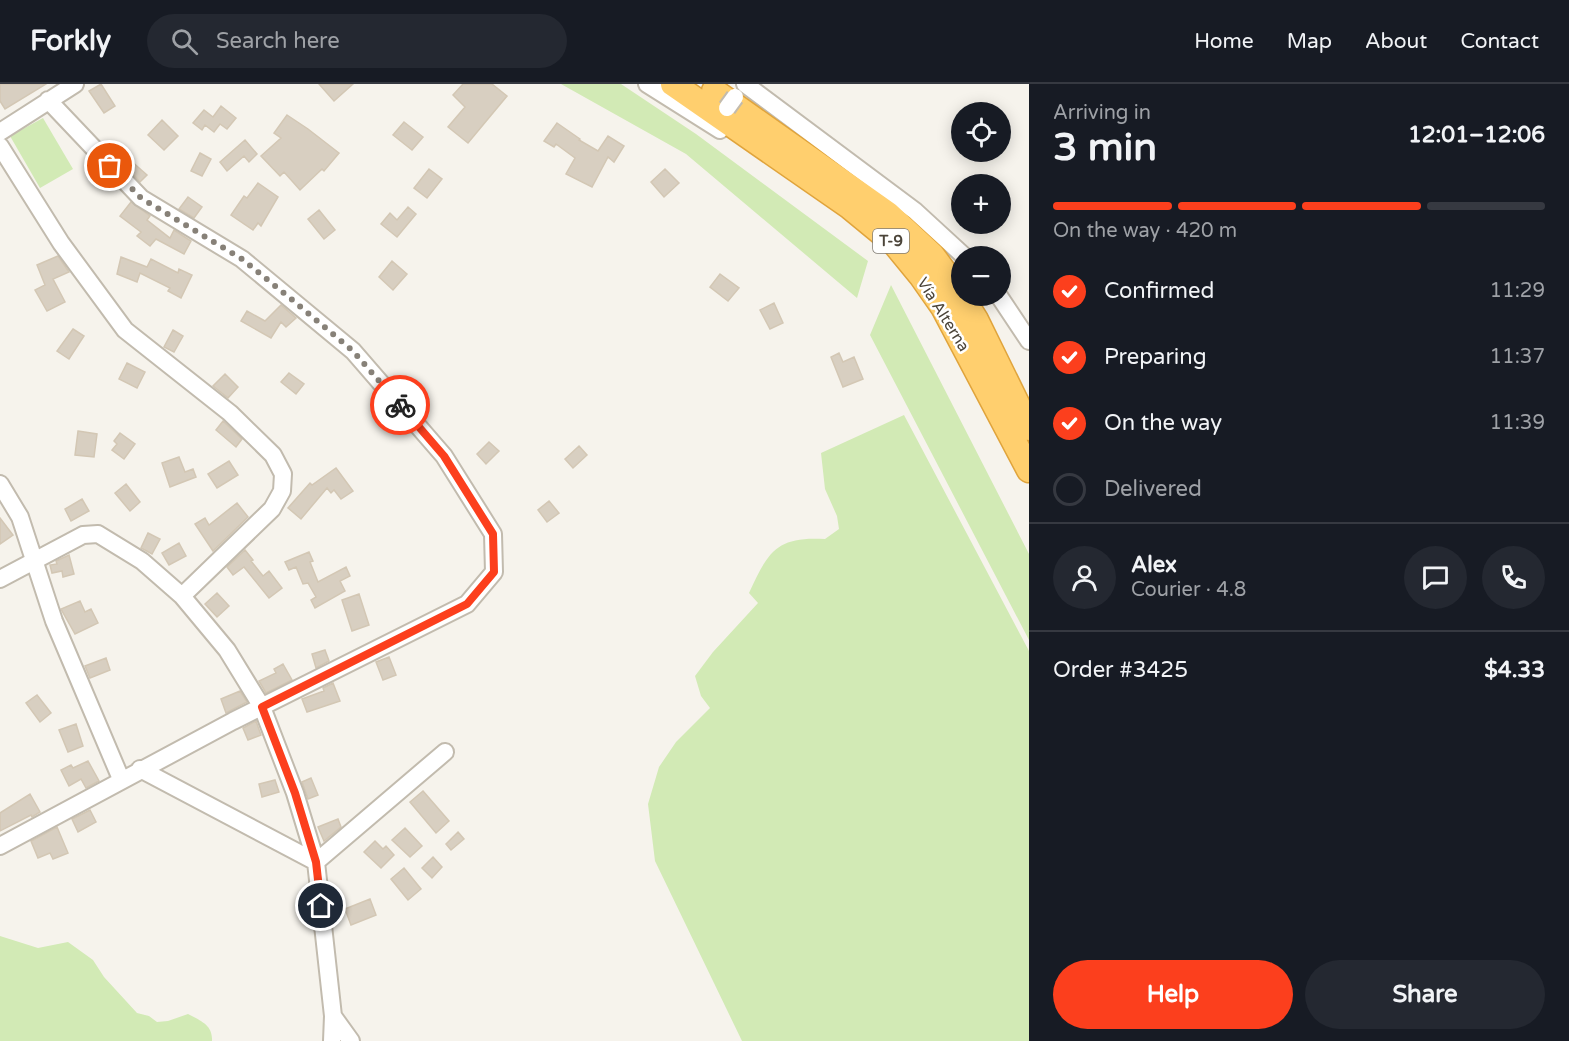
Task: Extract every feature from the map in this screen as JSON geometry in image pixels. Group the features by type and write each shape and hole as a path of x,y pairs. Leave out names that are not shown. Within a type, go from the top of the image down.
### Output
{"highway":[{"name":"Vía Alterna","path":"674,84 866,220 895,244 922,277 959,334 1029,470"},
{"name":"Vía Alterna","path":"704,84 888,214 932,255 976,320 1029,428"}],"street":[{"path":"0,132 75,84"},
{"path":"647,84 730,105 915,211 953,246"},
{"path":"0,846 140,769 467,604 494,572 493,534 444,456 353,351 242,259 141,198 48,100"},
{"path":"730,105 844,217 922,277"},
{"path":"0,146 61,243 125,330 230,412 273,455 283,474 282,491 272,509 182,596"},
{"path":"1006,306 1029,341"},
{"path":"0,484 20,517 54,621 121,779"},
{"path":"0,579 83,535 98,534 142,561 182,596 227,650 262,707 295,793 316,862 333,1016 332,1041"},
{"path":"316,862 445,752"},
{"path":"140,769 316,862"},
{"path":"333,1016 351,1041"}],"green space":[{"path":"561,84 621,84 696,134 868,261 857,298 686,154"},
{"path":"43,118 73,169 40,188 10,136"},
{"path":"891,285 1029,554 1029,640 870,335"},
{"path":"904,415 1029,651 1029,1041 742,1041 655,861 648,804 659,767 676,742 710,708 701,696 695,676 713,652 758,603 749,593 768,557 784,544 795,540 825,539 839,529 837,516 825,489 821,453"},
{"path":"0,936 38,948 68,942 93,960 104,977 137,1013 149,1016 157,1022 188,1014 208,1027 212,1041 0,1041"}],"building":[{"path":"0,84 46,84 5,109 0,101"},
{"path":"101,84 115,106 104,113 89,91"},
{"path":"319,84 353,84 334,101"},
{"path":"463,84 492,84 507,96 468,143 448,127 465,107 453,95"},
{"path":"221,106 236,118 227,129 220,124 214,132 205,125 202,130 193,123 204,110 213,117"},
{"path":"287,115 339,153 324,171 322,169 300,190 284,172 280,176 261,156 281,138 274,133"},
{"path":"162,120 178,136 164,150 148,135"},
{"path":"404,122 423,137 412,150 393,135"},
{"path":"557,123 598,151 608,136 624,146 614,162 608,157 592,187 566,174 575,158 556,144 554,147 544,141"},
{"path":"245,140 257,154 249,162 244,156 227,171 220,162"},
{"path":"200,153 211,159 202,176 191,171"},
{"path":"130,160 147,175 140,182 125,165"},
{"path":"429,169 442,179 427,198 414,188"},
{"path":"665,169 679,183 664,197 651,182"},
{"path":"258,183 278,197 261,226 258,223 253,230 231,215 244,196 247,198"},
{"path":"188,197 202,207 194,218 179,209"},
{"path":"131,202 150,216 147,220 170,238 174,230 191,241 184,254 156,239 150,246 137,236 141,232 120,216"},
{"path":"408,207 416,214 397,237 381,224 390,213 397,220"},
{"path":"319,210 335,230 324,239 308,219"},
{"path":"58,256 69,272 53,279 65,302 47,311 35,290 45,285 37,265"},
{"path":"121,257 147,267 151,259 178,273 179,269 192,275 181,298 168,291 170,288 140,273 137,282 117,274"},
{"path":"392,261 407,274 393,290 379,277"},
{"path":"720,274 739,288 728,301 710,287"},
{"path":"774,303 783,323 770,329 760,310"},
{"path":"281,305 296,318 286,327 281,322 271,338 241,321 247,311 265,321"},
{"path":"73,329 84,336 69,359 57,351"},
{"path":"173,330 183,336 174,352 164,347"},
{"path":"839,353 843,362 854,357 863,379 843,387 831,357"},
{"path":"127,363 145,372 137,388 119,379"},
{"path":"289,373 304,384 296,394 281,382"},
{"path":"225,374 238,387 228,398 213,386"},
{"path":"223,421 242,439 236,447 216,430"},
{"path":"78,431 97,434 94,457 75,455"},
{"path":"120,433 135,444 124,459 112,450 117,444 114,441"},
{"path":"489,442 499,451 486,464 477,454"},
{"path":"579,446 587,455 573,468 565,459"},
{"path":"179,457 185,472 193,469 196,477 170,487 162,463"},
{"path":"229,461 238,475 217,488 208,474"},
{"path":"336,468 353,491 341,499 334,490 331,493 327,488 301,519 288,508 310,483 312,485"},
{"path":"126,484 140,502 130,511 115,493"},
{"path":"82,499 89,511 71,521 65,509"},
{"path":"549,501 559,513 547,522 538,510"},
{"path":"237,503 248,517 213,551 195,524 205,518 209,525"},
{"path":"0,518 13,535 0,544"},
{"path":"148,533 160,539 152,554 141,548"},
{"path":"179,543 186,556 169,565 162,553"},
{"path":"245,550 263,576 269,571 282,588 269,598 244,567 233,575 227,567"},
{"path":"309,552 313,561 310,562 318,582 346,567 350,576 340,581 345,591 315,608 311,600 316,597 308,583 303,584 296,567 289,570 285,562"},
{"path":"69,555 74,574 63,577 62,571 52,573 50,565 57,564 56,561"},
{"path":"217,593 229,606 217,617 205,604"},
{"path":"359,594 369,625 352,631 342,600"},
{"path":"80,601 85,612 91,609 98,623 75,634 61,609"},
{"path":"325,650 329,661 316,668 312,654"},
{"path":"389,657 396,675 383,680 376,662"},
{"path":"106,658 110,670 90,678 85,666"},
{"path":"283,664 292,680 266,693 259,681 276,673 274,669"},
{"path":"333,683 340,701 307,712 302,699 324,691 323,688"},
{"path":"240,691 247,702 226,713 221,699"},
{"path":"37,695 51,713 40,722 26,703"},
{"path":"256,721 261,735 248,740 243,728"},
{"path":"76,724 83,746 68,752 59,730"},
{"path":"88,761 99,781 86,788 81,779 69,786 61,770 71,765 73,768"},
{"path":"311,778 318,795 308,799 302,782"},
{"path":"275,780 279,792 262,797 259,784"},
{"path":"423,791 449,821 436,833 410,802"},
{"path":"30,794 40,812 0,831 0,813"},
{"path":"90,810 96,822 78,832 72,819"},
{"path":"338,819 341,827 324,841 318,827"},
{"path":"57,827 68,853 53,859 50,853 38,858 31,841"},
{"path":"405,828 422,846 410,857 392,840"},
{"path":"458,832 464,839 451,850 446,844"},
{"path":"375,841 383,849 386,846 394,855 381,868 364,852"},
{"path":"433,857 442,867 432,878 422,868"},
{"path":"404,868 421,889 408,900 391,879"},
{"path":"370,899 376,915 351,925 345,909"}],"way so far":[{"path":"110,166 141,198 242,259 290,298 353,351 400,405"}],"route":[{"path":"321,906 316,862 295,793 262,707 467,604 494,572 493,534 444,456 400,405"}]}
